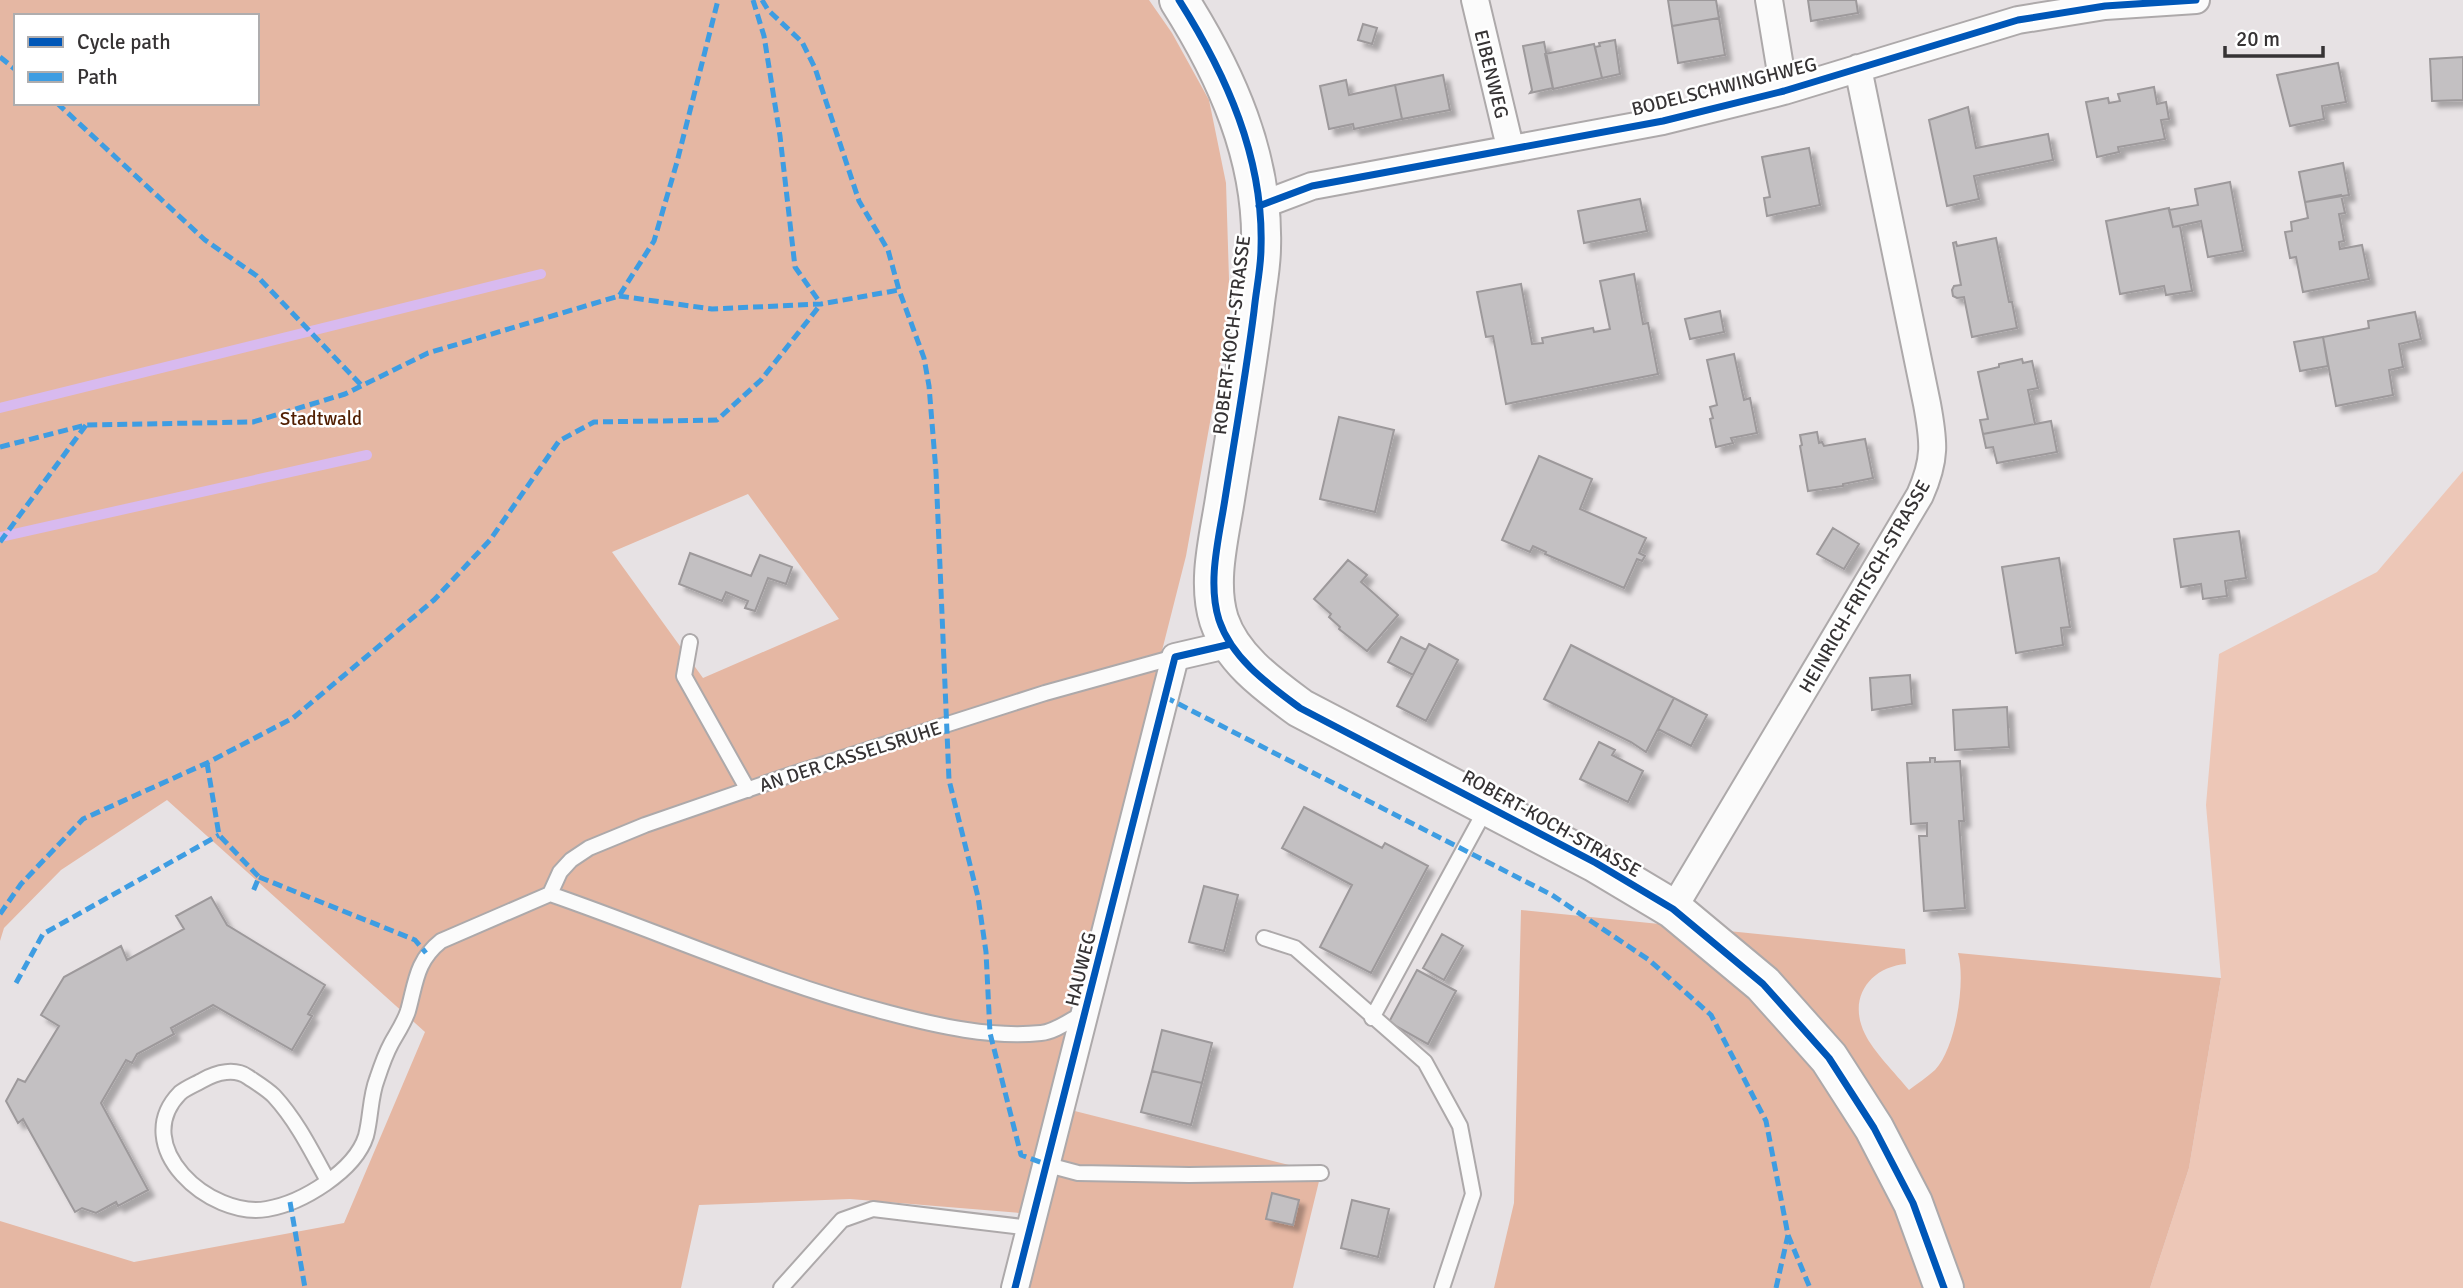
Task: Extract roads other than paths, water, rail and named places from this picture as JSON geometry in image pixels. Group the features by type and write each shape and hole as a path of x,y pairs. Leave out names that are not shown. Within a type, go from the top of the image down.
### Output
{"street":[{"name":"ROBERT-KOCH-STRASSE","path":"1179,0 1202,36 1232,99 1255,166 1259,206 1261,248 1217,553 1214,594 1219,621 1231,645 1272,687 1300,708 1596,863 1673,909 1763,984 1829,1058 1874,1128 1913,1203 1944,1288"},
{"name":"EIBENWEG","path":"1475,0 1510,147"},
{"path":"1769,0 1784,91"},
{"name":"BODELSCHWINGHWEG","path":"1259,206 1312,186 1510,147 1663,121 1784,91 2018,19 2131,2 2196,0"},
{"name":"HEINRICH-FRITSCH-STRASSE","path":"1673,909 1920,495 1931,470 1933,439 1927,404 1858,68"},
{"path":"1175,657 1231,645"},
{"name":"HAUWEG","path":"1015,1288 1175,657"}],"lane":[{"path":"690,642 684,676 748,790"},
{"name":"AN DER CASSELSRUHE","path":"550,894 565,866 589,848 645,825 1045,693 1175,657"},
{"path":"1372,1018 1487,805"},
{"path":"328,1181 294,1121 272,1094 244,1074 228,1071 209,1077 181,1092 168,1110 163,1129 170,1159 194,1187 213,1199 240,1209 266,1209 290,1202 328,1181 359,1154 366,1135 375,1082 407,1015 426,953 441,942 550,894 831,998 924,1022 990,1033 1044,1034 1086,1012"},
{"path":"1264,938 1296,948 1372,1018 1425,1062 1460,1126 1473,1194 1442,1288"},
{"path":"1048,1165 1078,1173 1321,1173"},
{"path":"781,1288 842,1220 873,1209 1031,1228"}],"waterway":[{"path":"0,408 541,274"},
{"path":"0,537 367,455"}],"park label":[{"name":"Stadtwald","path":"321,418"}]}
